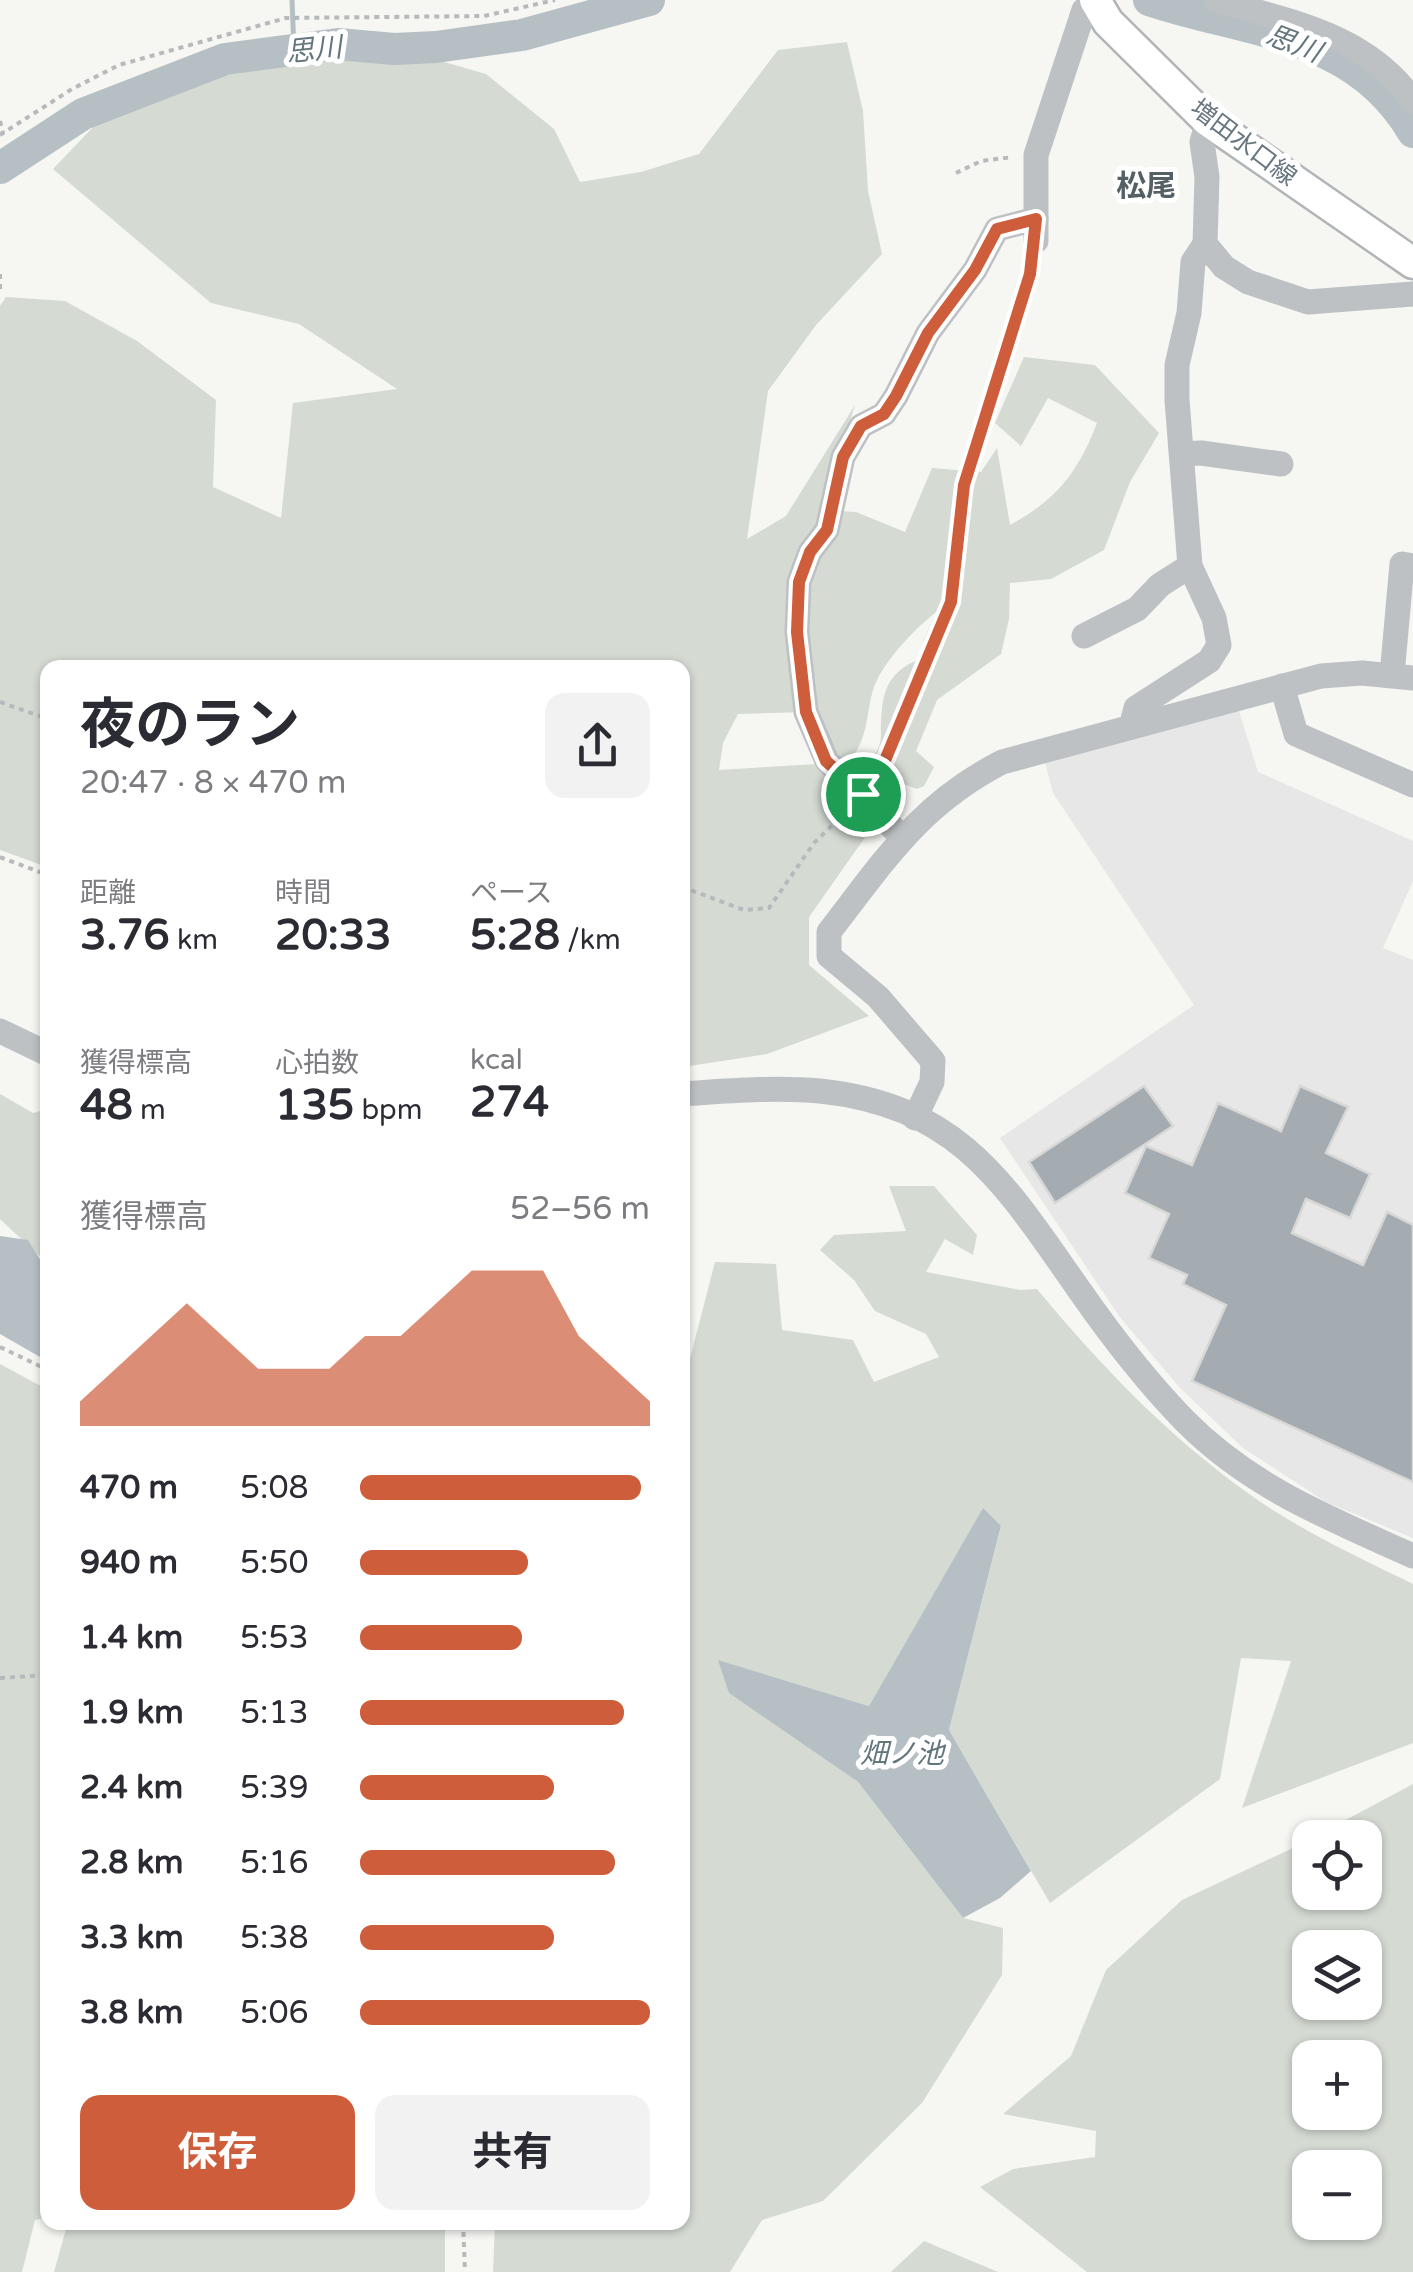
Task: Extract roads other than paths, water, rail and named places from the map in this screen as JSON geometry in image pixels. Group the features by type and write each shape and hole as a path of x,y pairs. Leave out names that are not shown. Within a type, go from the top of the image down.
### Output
{"main road":[{"name":"増田水口線","path":"1095,2 1108,22 1208,122 1413,263"}],"street":[{"path":"1216,0 1338,36 1382,66 1413,101"},
{"path":"902,838 863,794 826,761 806,712 797,632 799,582 810,552 827,530 843,457 861,426 884,414 928,333 975,270 997,229 1036,230 1036,154 1084,10 1095,2"},
{"path":"1132,727 1136,708 1216,653 1219,634 1190,566 1182,498 1176,364 1189,313 1193,262 1205,244 1202,142 1208,122"},
{"path":"1205,244 1224,267 1248,282 1308,302 1413,294"},
{"path":"1182,454 1280,464"},
{"path":"916,1118 932,1082 933,1061 878,997 828,956 829,932 902,838 945,797 1002,762 1338,674 1402,677 1402,564 1413,566"},
{"path":"1084,636 1138,609 1160,585 1190,566"},
{"path":"1282,686 1296,734 1413,785"},
{"path":"0,1031 40,1050"},
{"path":"690,1094 820,1091 867,1100 916,1118 953,1138 1001,1180 1145,1378 1215,1449 1297,1504 1413,1556"}],"water":[{"path":"0,1236 28,1240 40,1260 40,1357 0,1334"},
{"name":"畑ノ池","path":"983,1508 1001,1526 949,1730 1031,1871 1000,1898 963,1918 858,1782 729,1693 718,1660 869,1706"}],"waterway":[{"path":"292,0 294,49"},
{"name":"思川","path":"0,168 83,114 225,59 338,44 394,49 436,47 522,35 649,0"},
{"name":"思川","path":"1149,0 1260,30 1330,55 1361,74 1389,99 1413,132"}],"district":[{"name":"松尾","path":"1146,186"}]}
